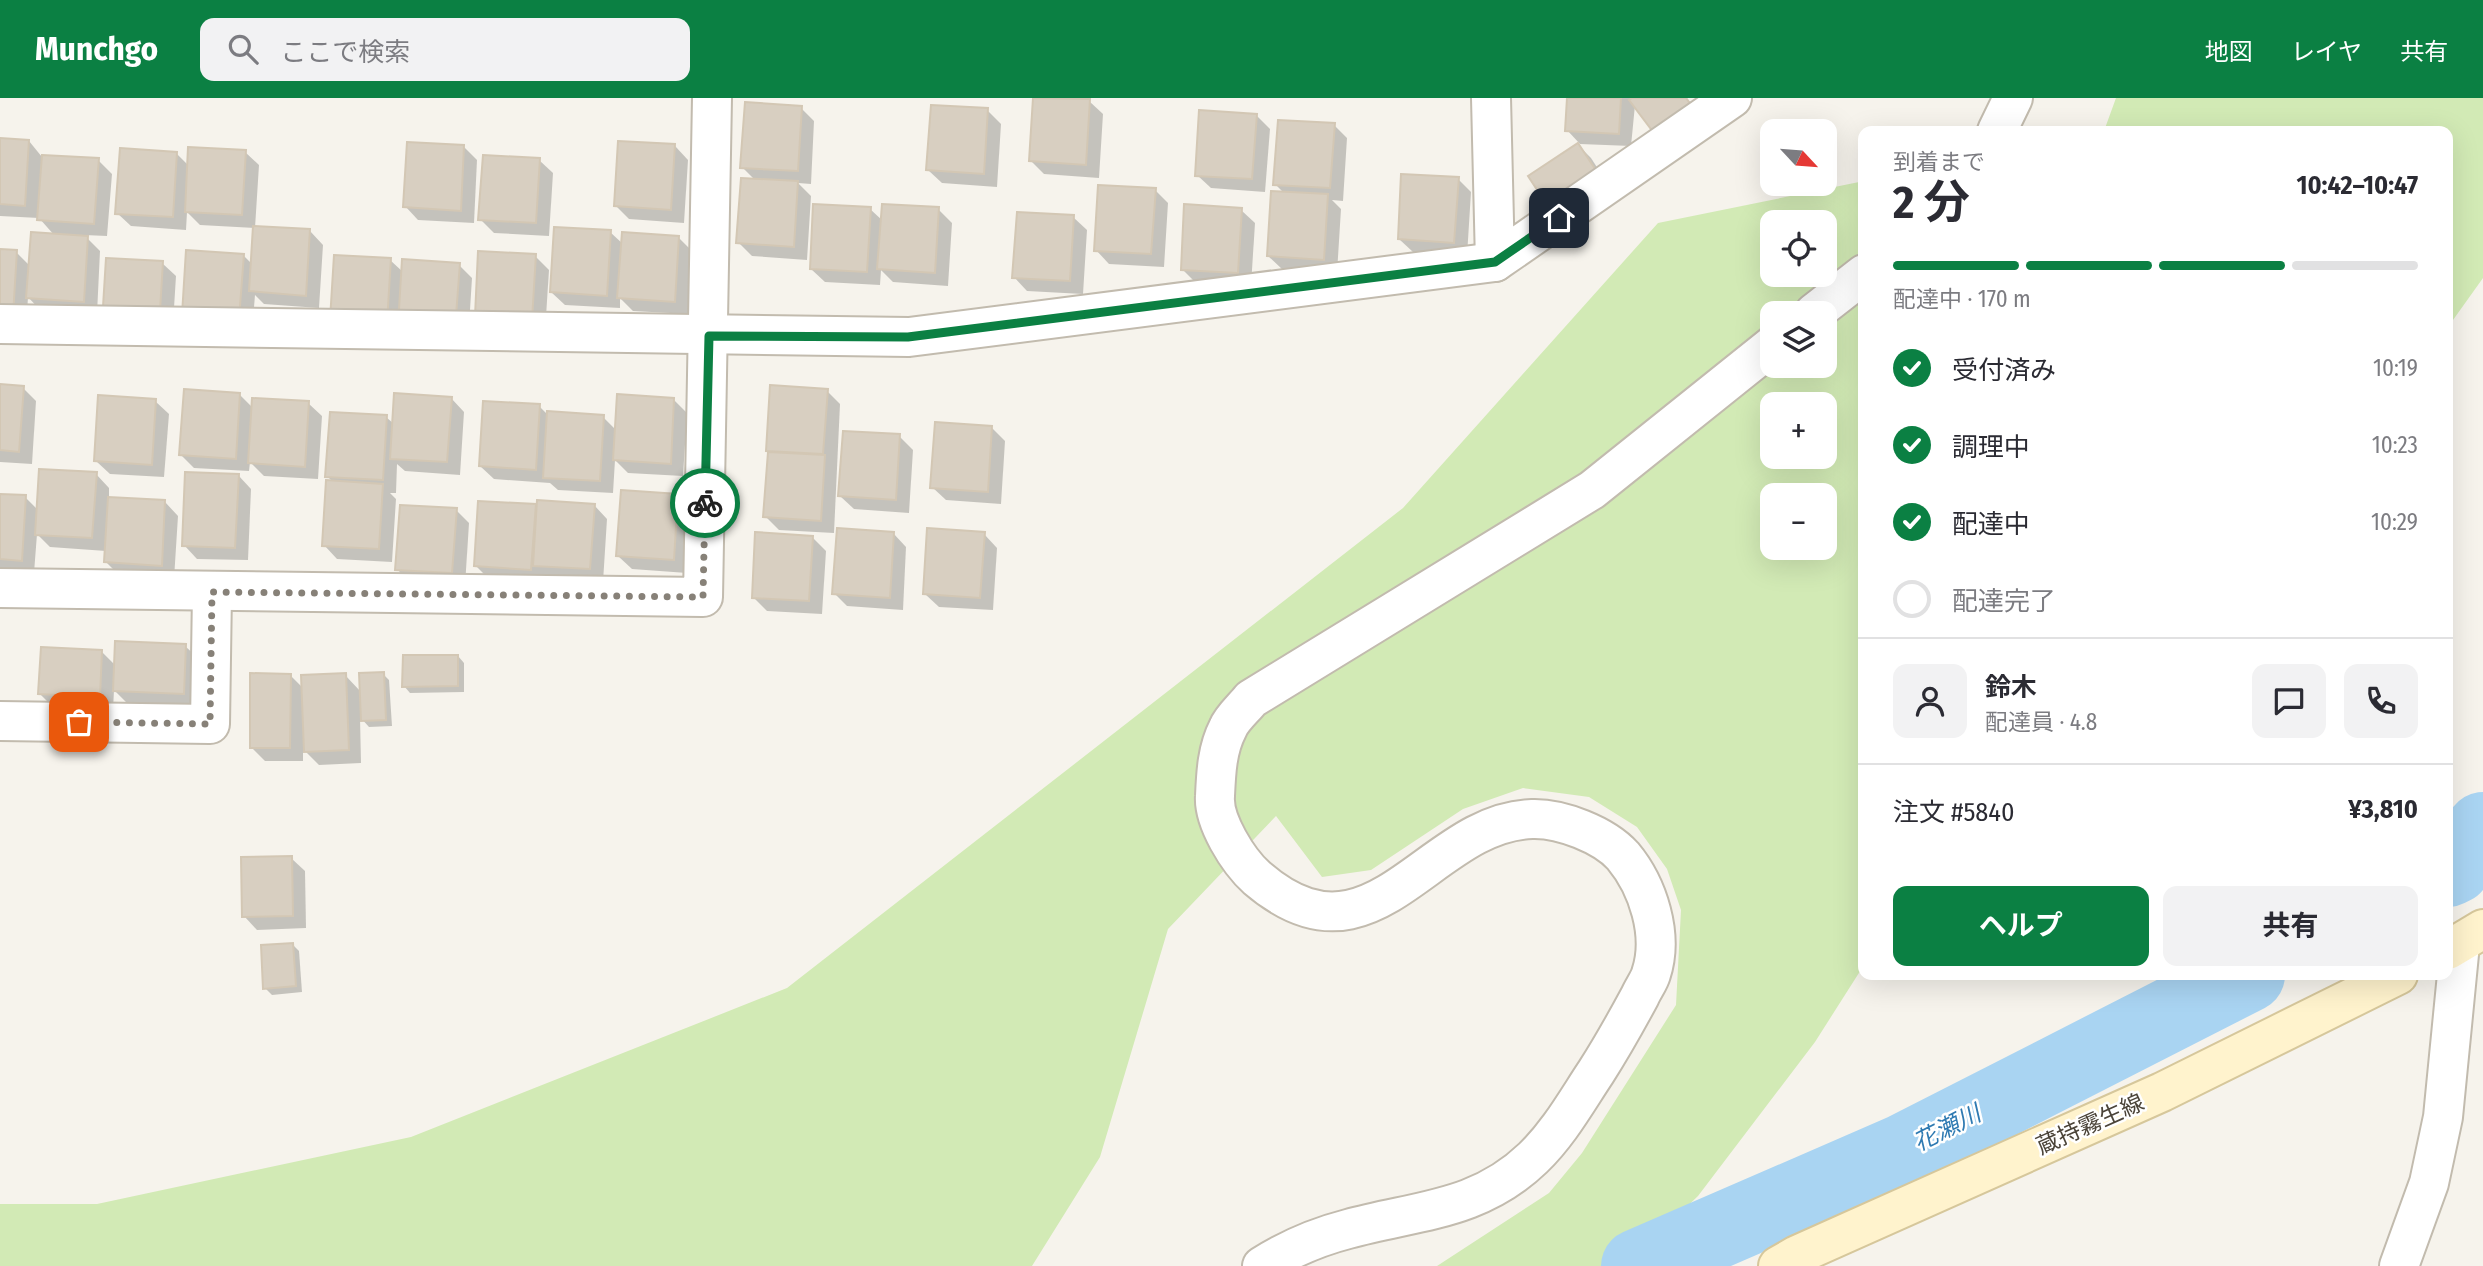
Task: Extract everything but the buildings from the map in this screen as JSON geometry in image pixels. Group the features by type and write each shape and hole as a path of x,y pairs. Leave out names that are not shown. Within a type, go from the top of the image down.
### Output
{"main road":[{"name":"蔵持霧生線","path":"1778,1266 1797,1255 2162,1092 2388,980"}],"street":[{"path":"0,588 703,597 712,98"},
{"path":"1492,98 1495,262"},
{"path":"0,324 908,337 1495,262 1732,98"},
{"path":"1999,126 2013,98"},
{"path":"1829,301 1858,279"},
{"path":"1262,1266 1290,1249 1348,1229 1451,1207 1488,1191 1526,1164 1552,1139 1621,1032 1652,972 1656,933 1648,897 1632,867 1615,848 1575,826 1532,819 1496,826 1461,844 1375,901 1352,908 1323,910 1303,907 1273,892 1250,872 1226,837 1214,803 1217,762 1228,726 1251,699 1592,490 1760,355"},
{"path":"0,721 210,724 212,592"},
{"path":"2399,1266 2429,1183 2443,1117 2464,941"}],"green space":[{"path":"2116,98 2483,98 2483,278 2453,320 2453,126 2106,126"},
{"path":"1858,182 1858,974 1815,1042 1698,1196 1643,1249 1615,1266 1437,1266 1549,1193 1582,1153 1676,1005 1681,910 1667,869 1637,827 1589,797 1523,788 1463,809 1371,870 1322,877 1276,816 1168,929 1100,1157 1032,1266 0,1266 0,1204 97,1204 411,1137 787,988 1403,508 1658,223 1790,196 1838,196 1838,186"}],"waterway":[{"name":"花瀬川","path":"2453,868 2483,829"},
{"name":"花瀬川","path":"1638,1266 1903,1151 2238,980"}],"way so far":[{"path":"79,722 210,724 212,592 703,597 705,503"}],"route":[{"path":"705,503 709,336 908,337 1495,262 1559,218"}]}
